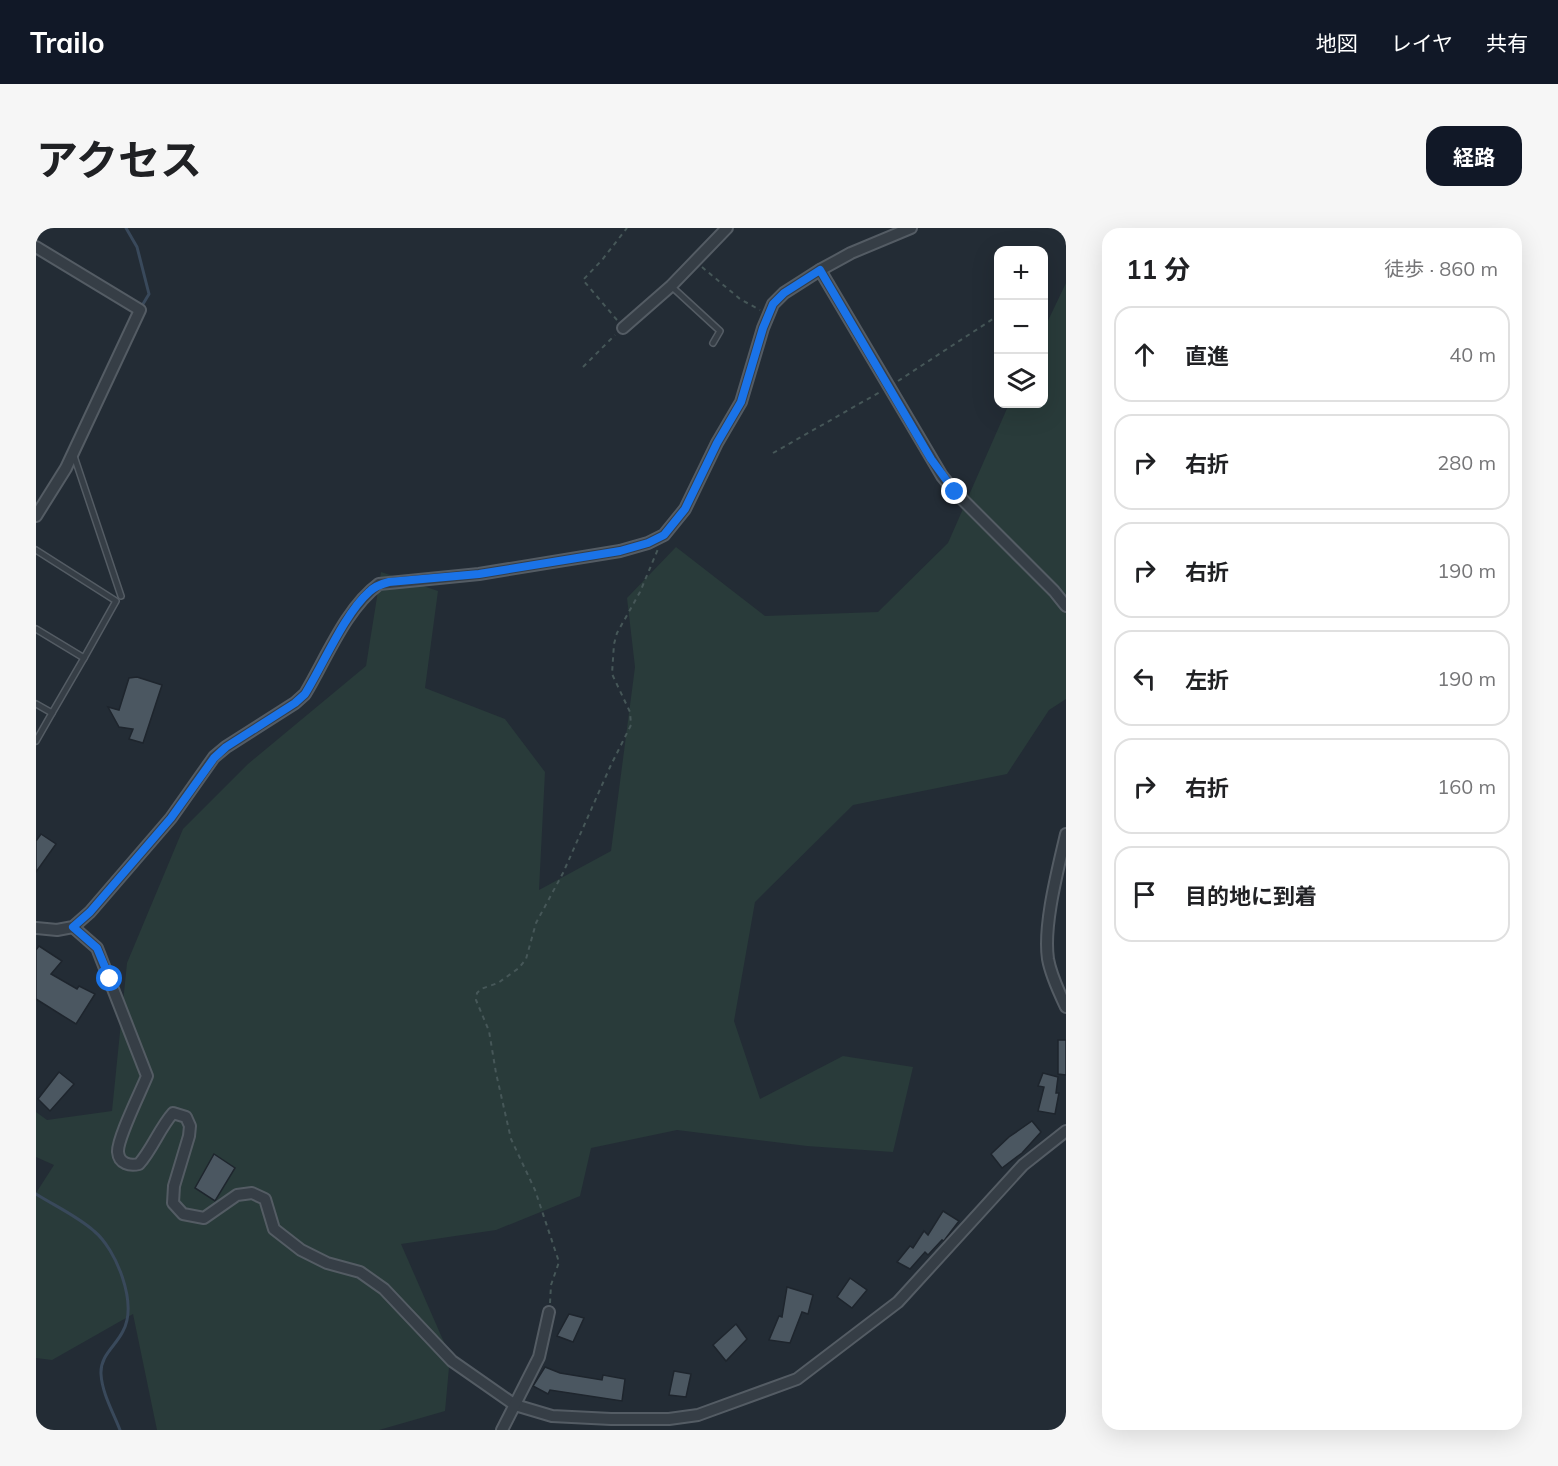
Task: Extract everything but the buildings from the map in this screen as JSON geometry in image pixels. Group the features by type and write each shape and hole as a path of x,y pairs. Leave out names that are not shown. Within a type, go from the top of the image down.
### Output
{"street":[{"path":"623,328 696,262 727,228"},
{"path":"36,928 57,930 73,927 90,912 171,818 214,758 226,747 295,703 305,694 354,609 368,592 379,584 479,574 620,551 648,543 664,535 685,509 717,443 741,402 773,304 784,293 820,270 884,234 911,228"},
{"path":"36,247 140,310 66,468 36,516"},
{"path":"820,270 942,476 1066,606"},
{"path":"1066,834 1047,939 1048,959 1054,982 1066,1007"},
{"path":"73,927 97,948 147,1076 123,1133 118,1151 122,1161 130,1166 139,1164 173,1113 186,1117 190,1126 189,1136 174,1186 173,1203 183,1214 204,1218 237,1195 252,1193 265,1199 274,1229 301,1251 327,1263 360,1272 384,1289 452,1361 515,1405 552,1416 669,1419 698,1415 797,1379 898,1302 1023,1165 1066,1131"},
{"path":"502,1430 539,1357 549,1312"}],"lane":[{"path":"671,286 720,331 713,343"},
{"path":"73,453 121,596"},
{"path":"36,550 116,601 36,741"},
{"path":"36,628 84,658"},
{"path":"36,704 52,713"}],"path":[{"path":"583,367 623,328 583,280 627,228"},
{"path":"696,262 740,299 768,314"},
{"path":"549,1312 551,1285 559,1262 535,1190 511,1140 489,1031 476,1000 477,993 519,968 526,959 536,923 563,873 610,766 631,725 630,712 612,674 614,644 617,633 640,592 664,535"}],"shaded area":[{"path":"1066,283 1066,699 1049,710 1007,774 853,805 755,902 734,1021 760,1099 843,1056 913,1067 893,1152 807,1146 677,1130 591,1148 580,1196 496,1230 401,1244 450,1356 445,1411 379,1430 157,1430 133,1314 52,1360 36,1358 36,1193 54,1165 36,1157 36,1112 47,1120 112,1111 127,963 183,829 248,764 366,666 381,572 438,591 425,688 505,719 545,772 539,890 611,851 635,667 627,598 676,547 765,616 878,612 948,543 1007,408 1048,408 1048,321"}],"waterway":[{"path":"126,228 137,247 149,294 143,304"},
{"path":"36,1194 94,1231 110,1250 122,1277 128,1306 127,1319 123,1331 101,1367 106,1395 120,1430"}],"route":[{"path":"110,979 97,948 73,927 90,912 171,818 214,758 226,747 295,703 305,694 354,609 368,592 379,584 389,582 479,574 620,551 648,543 664,535 685,509 717,443 741,402 763,328 773,304 784,293 820,270 931,459 955,492"}]}
